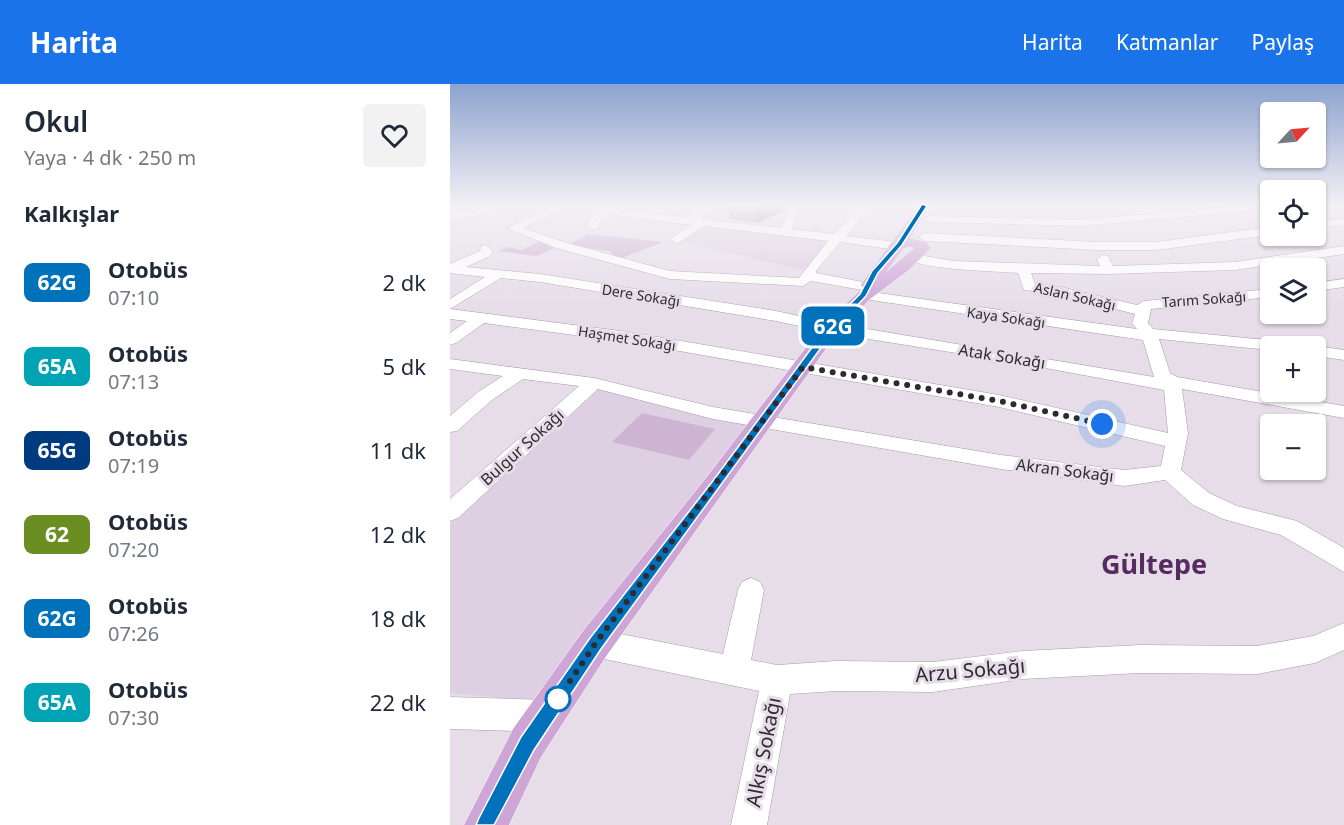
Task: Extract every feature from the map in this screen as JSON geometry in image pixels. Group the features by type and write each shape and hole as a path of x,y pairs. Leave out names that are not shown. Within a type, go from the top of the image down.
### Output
{"main road":[{"path":"866,291 902,241"},
{"path":"486,825 527,743 595,644 831,328 866,291 918,251 921,241"},
{"path":"894,249 897,262 918,251"}],"street":[{"name":"Kaya Sokağı","path":"548,241 622,263 670,274 708,279 767,279 802,282 808,276 866,291 1149,335 1260,344"},
{"path":"808,276 810,270 835,241"},
{"path":"850,241 894,249"},
{"path":"1094,241 1108,270"},
{"path":"918,251 1156,246 1197,241"},
{"path":"450,269 486,253 485,249"},
{"path":"1023,269 1108,270 1235,266 1344,250"},
{"name":"Aslan Sokağı","path":"918,251 954,265 1023,269 1029,287 1061,291 1142,311"},
{"path":"558,281 604,256"},
{"name":"Dere Sokağı","path":"450,269 558,281 776,316 831,328"},
{"path":"450,305 500,273"},
{"path":"1326,286 1344,283"},
{"name":"Tarım Sokağı","path":"1170,472 1178,433 1172,384 1162,376 1149,335 1140,323 1144,305 1260,294"},
{"name":"Haşmet Sokağı","path":"450,314 628,337 999,401 1176,442"},
{"path":"450,340 483,317"},
{"name":"Atak Sokağı","path":"831,328 1344,412"},
{"path":"1326,352 1344,355"},
{"name":"Akran Sokağı","path":"450,364 594,383 713,413 1054,469 1124,478 1170,472"},
{"path":"450,426 485,396 522,372"},
{"name":"Bulgur Sokağı","path":"450,512 594,383"},
{"path":"1170,472 1201,499 1231,513 1288,528 1344,561"},
{"path":"734,671 751,590"},
{"name":"Arzu Sokağı","path":"595,644 777,680 836,676 933,677 1023,665 1140,659 1257,660 1315,649 1344,636"},
{"name":"Alkış Sokağı","path":"749,825 777,680"},
{"path":"450,713 547,716"}],"shaded area":[{"path":"576,241 663,242 619,259 609,251 568,245"},
{"path":"679,241 831,241 807,271"},
{"path":"539,242 557,247 536,256 498,251 509,247 521,250"},
{"path":"595,388 752,423 539,702 450,693 450,523"},
{"path":"642,413 715,429 689,460 612,442"}],"bus line":[{"name":"62G","path":"487,825 527,743 595,644 716,485 831,328 864,295 875,273 901,241"}],"district":[{"name":"Gültepe","path":"1154,563"}],"route":[{"path":"558,699 595,644 803,367 928,391 999,401 1102,424"}]}
